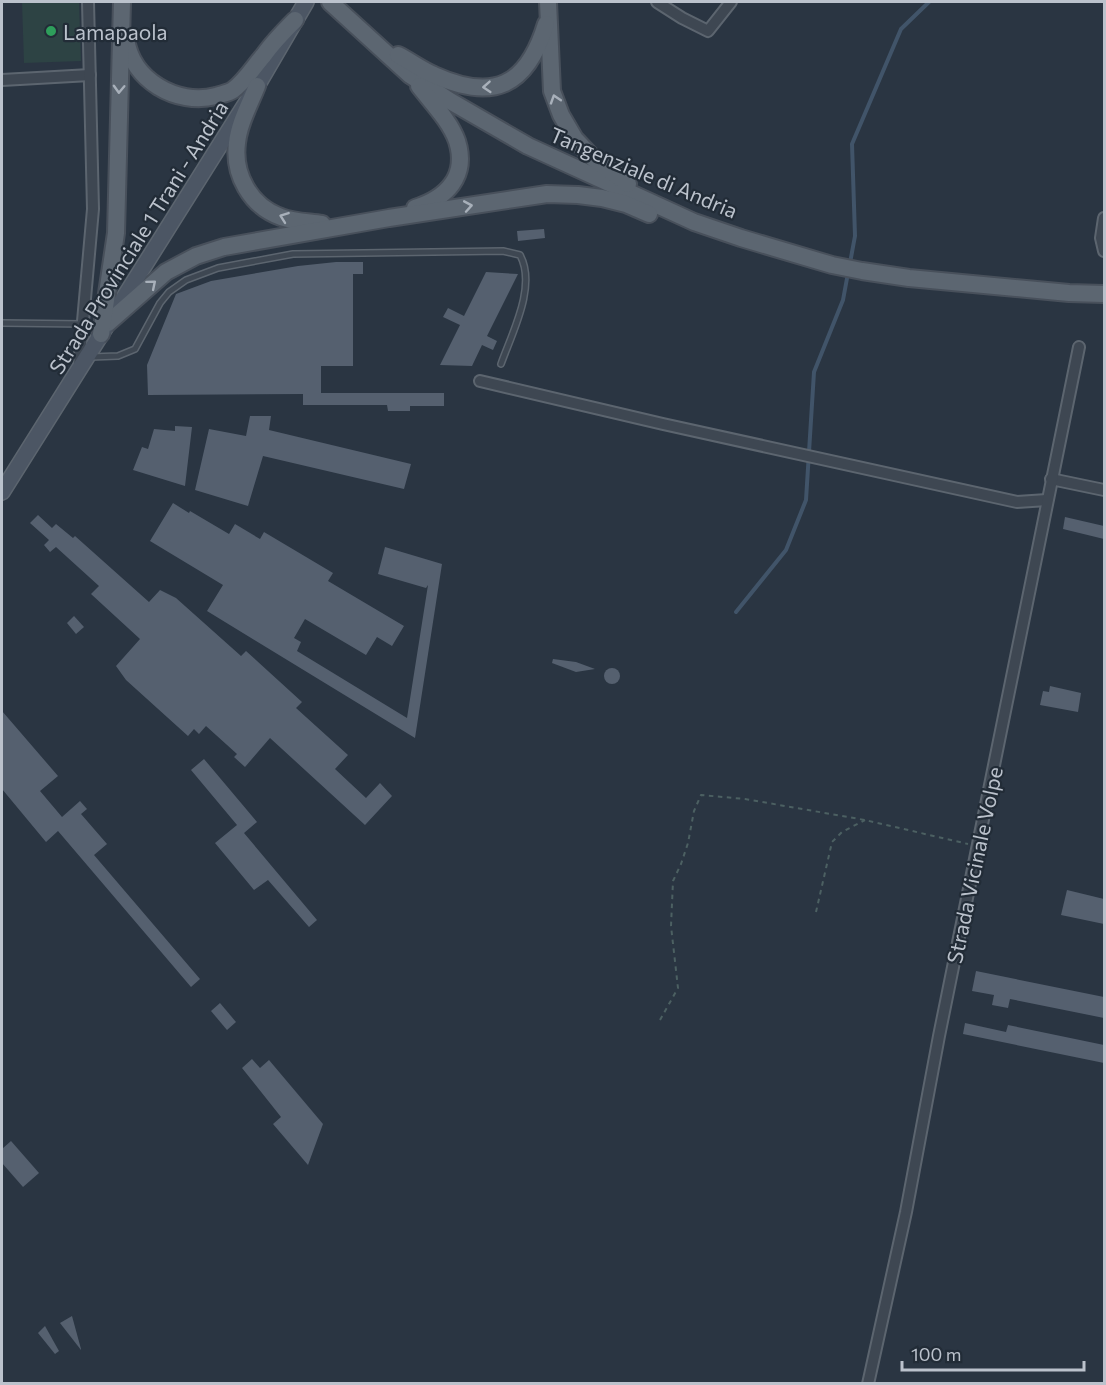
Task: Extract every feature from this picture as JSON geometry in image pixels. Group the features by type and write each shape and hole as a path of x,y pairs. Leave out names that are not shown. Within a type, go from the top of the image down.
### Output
{"main road":[{"name":"Strada Provinciale 1 Trani - Andria","path":"2,492 257,86 306,2"},
{"name":"Tangenziale di Andria","path":"330,2 368,34 410,75 450,101 528,146 694,222 832,265 862,271 909,278 1100,295"},
{"path":"122,6 127,50 140,72 160,89 184,98 205,99 231,92 295,20"},
{"path":"105,328 116,233 122,6"},
{"path":"382,47 433,75 475,88 492,88 511,81 530,63 540,43 548,9"},
{"path":"548,9 552,91 561,115 575,139 594,159 618,178 669,211"},
{"path":"389,218 427,204 446,192 454,183 461,160 457,140 410,75"},
{"path":"257,86 237,142 236,160 241,179 252,197 279,216 341,226"},
{"path":"105,328 166,272 196,256 224,247 389,218 547,194 578,195 626,204 664,220 694,222"}],"street":[{"path":"78,372 93,209 88,2"},
{"path":"657,2 708,31 731,2"},
{"path":"2,80 90,75"},
{"path":"1104,218 1101,238 1104,251"},
{"name":"Strada Vicinale Volpe","path":"868,1383 906,1212 939,1036 1079,347"},
{"path":"480,381 674,427 1017,502 1047,500"},
{"path":"1051,479 1104,490"}],"lane":[{"path":"87,357 118,356 135,349 160,303 169,292 186,280 218,268 293,254 503,251 520,255 526,265 526,287 501,364"},
{"path":"2,323 84,324"}],"path":[{"path":"660,1020 678,988 671,926 673,881 685,854 692,817 701,795 745,799 865,820 978,846"},
{"path":"816,912 832,842 842,832 865,820"}],"green space":[{"name":"Lamapaola","path":"22,2 79,2 81,61 24,63"}],"building":[{"path":"544,229 545,238 518,241 517,231"},
{"path":"336,262 363,262 363,274 353,274 353,366 321,366 321,393 444,393 444,406 410,406 410,411 388,411 387,405 303,405 303,394 148,395 147,365 176,294 211,281"},
{"path":"486,272 518,274 487,336 497,341 493,350 482,345 472,366 440,365 460,325 443,317 448,308 464,316"},
{"path":"250,416 271,416 269,430 411,464 404,489 263,456 248,506 195,490 209,429 246,436"},
{"path":"175,426 192,427 185,486 133,470 142,447 148,449 154,429 175,431"},
{"path":"173,503 229,534 235,524 260,539 264,532 333,573 328,581 404,626 392,646 377,637 366,655 305,619 294,638 301,642 297,651 407,718 428,585 426,588 378,574 385,547 442,564 415,738 207,611 223,585 150,541"},
{"path":"38,515 52,528 56,524 73,538 75,536 149,602 160,590 176,598 241,656 246,651 302,702 296,708 348,755 335,769 366,798 380,783 392,796 365,825 270,738 245,767 234,757 237,754 206,726 199,734 194,729 188,736 126,680 116,666 140,639 91,594 99,586 56,547 50,552 44,545 49,540 30,523"},
{"path":"1065,517 1104,526 1104,539 1063,529"},
{"path":"74,616 84,627 76,634 67,623"},
{"path":"553,659 576,662 595,669 576,672 552,663"},
{"path":"609,668 615,668 620,676 618,682 609,684 604,679 604,673"},
{"path":"1050,686 1081,693 1078,712 1040,705 1043,691 1049,692"},
{"path":"2,711 58,776 40,791 62,817 80,801 87,809 81,814 107,844 94,855 200,979 191,987 58,831 46,842 2,789"},
{"path":"204,759 257,822 244,833 317,920 309,927 268,880 254,890 215,843 237,825 191,770"},
{"path":"1067,890 1104,899 1104,924 1061,915"},
{"path":"976,971 1104,997 1104,1018 1010,999 1008,1008 992,1005 994,995 972,991"},
{"path":"220,1003 236,1022 227,1030 211,1011"},
{"path":"965,1023 1006,1032 1008,1025 1104,1045 1104,1063 963,1034"},
{"path":"252,1059 260,1068 269,1060 323,1124 308,1165 273,1124 281,1117 242,1068"},
{"path":"11,1141 39,1173 23,1187 2,1163 2,1149"},
{"path":"72,1316 81,1349 81,1350 60,1323"},
{"path":"45,1326 59,1351 55,1354 38,1333"}],"waterway":[{"path":"850,263 855,236 852,144 901,29 929,2"},
{"path":"736,612 786,550 806,500 814,372 843,300 848,273"}],"place":[{"name":"Lamapaola","path":"51,31"}]}
